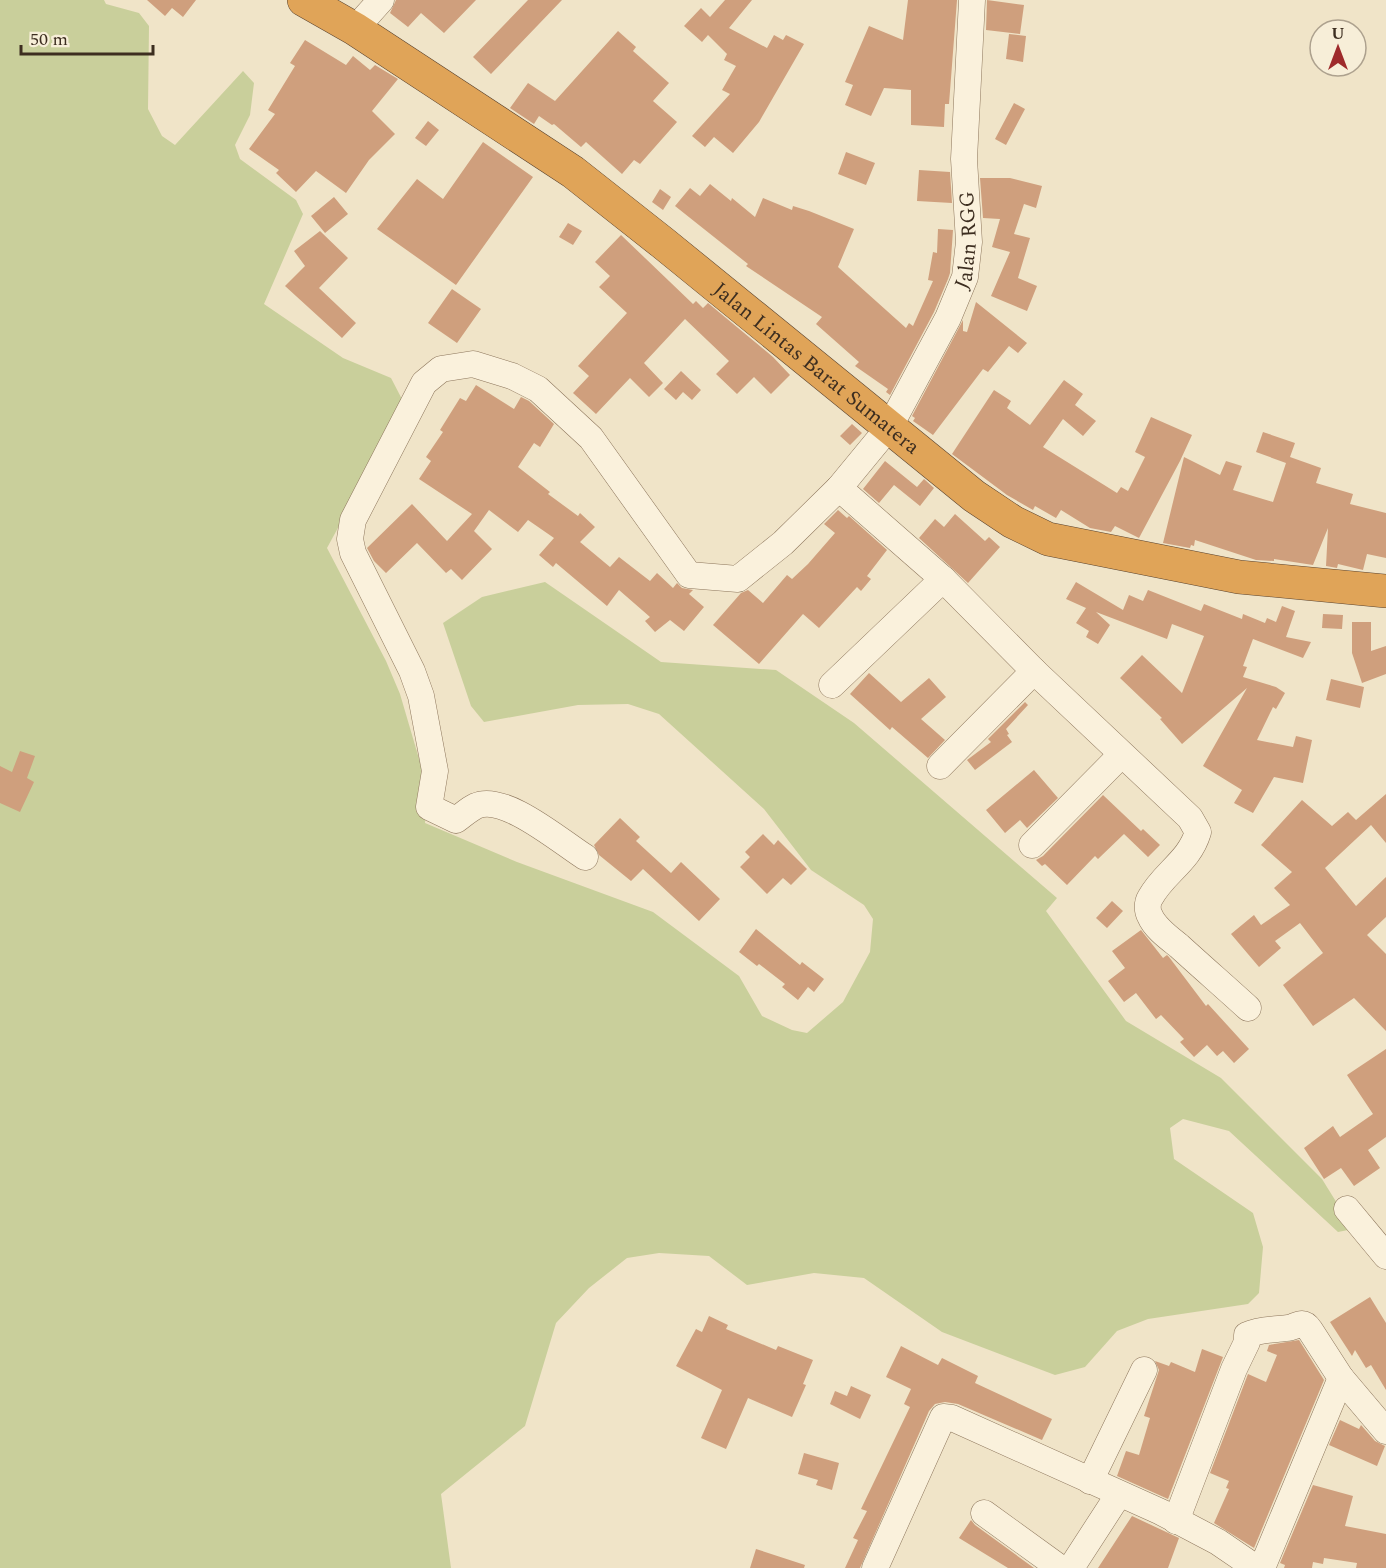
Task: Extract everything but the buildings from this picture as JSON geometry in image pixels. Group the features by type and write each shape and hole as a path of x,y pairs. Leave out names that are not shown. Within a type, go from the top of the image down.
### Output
{"highway":[{"name":"Jalan Lintas Barat Sumatera","path":"304,0 354,29 573,172 974,496 1013,522 1048,539 1239,577 1386,591"}],"street":[{"path":"354,29 381,0"},
{"name":"Jalan RGG","path":"585,857 520,814 500,806 489,804 476,806 456,820 429,807 435,771 421,696 412,670 353,553 350,539 353,520 424,383 441,369 473,364 512,376 538,389 591,438 689,575 738,579 783,543 839,488 890,426 948,318 965,277 969,242 964,159 972,0"},
{"path":"839,488 943,579 1034,671 1190,818 1198,832 1194,845 1150,897 1148,907 1150,916 1163,932 1248,1008"},
{"path":"832,686 943,579"},
{"path":"940,766 1034,671"},
{"path":"1032,845 1121,755"},
{"path":"1347,1209 1386,1256"},
{"path":"1176,1521 1234,1369 1247,1342 1247,1335 1271,1328 1305,1325 1341,1378 1386,1431"},
{"path":"1090,1481 1144,1370"},
{"path":"1262,1568 1341,1378"},
{"path":"875,1568 943,1418 952,1418 1176,1521 1218,1542 1256,1568"},
{"path":"1071,1568 1119,1494"},
{"path":"984,1513 1060,1568"}],"green space":[{"path":"0,0 104,0 106,4 139,13 149,26 148,109 162,136 175,145 243,71 254,83 250,115 235,145 240,159 296,200 303,214 264,304 343,358 391,378 405,405 327,548 386,661 400,694 427,786 425,823 517,862 653,912 739,976 762,1016 792,1030 807,1033 843,1002 870,952 873,919 864,905 811,870 764,809 659,714 628,704 578,705 484,722 471,706 443,623 482,597 545,582 661,662 776,670 854,723 1057,898 1046,911 1126,1021 1221,1078 1322,1179 1353,1229 1338,1232 1229,1131 1183,1119 1170,1128 1174,1159 1253,1213 1263,1247 1259,1293 1248,1304 1148,1319 1117,1331 1085,1367 1055,1375 942,1332 864,1278 814,1273 747,1285 709,1256 659,1253 627,1258 589,1288 556,1323 525,1426 441,1494 451,1568 0,1568"}]}
